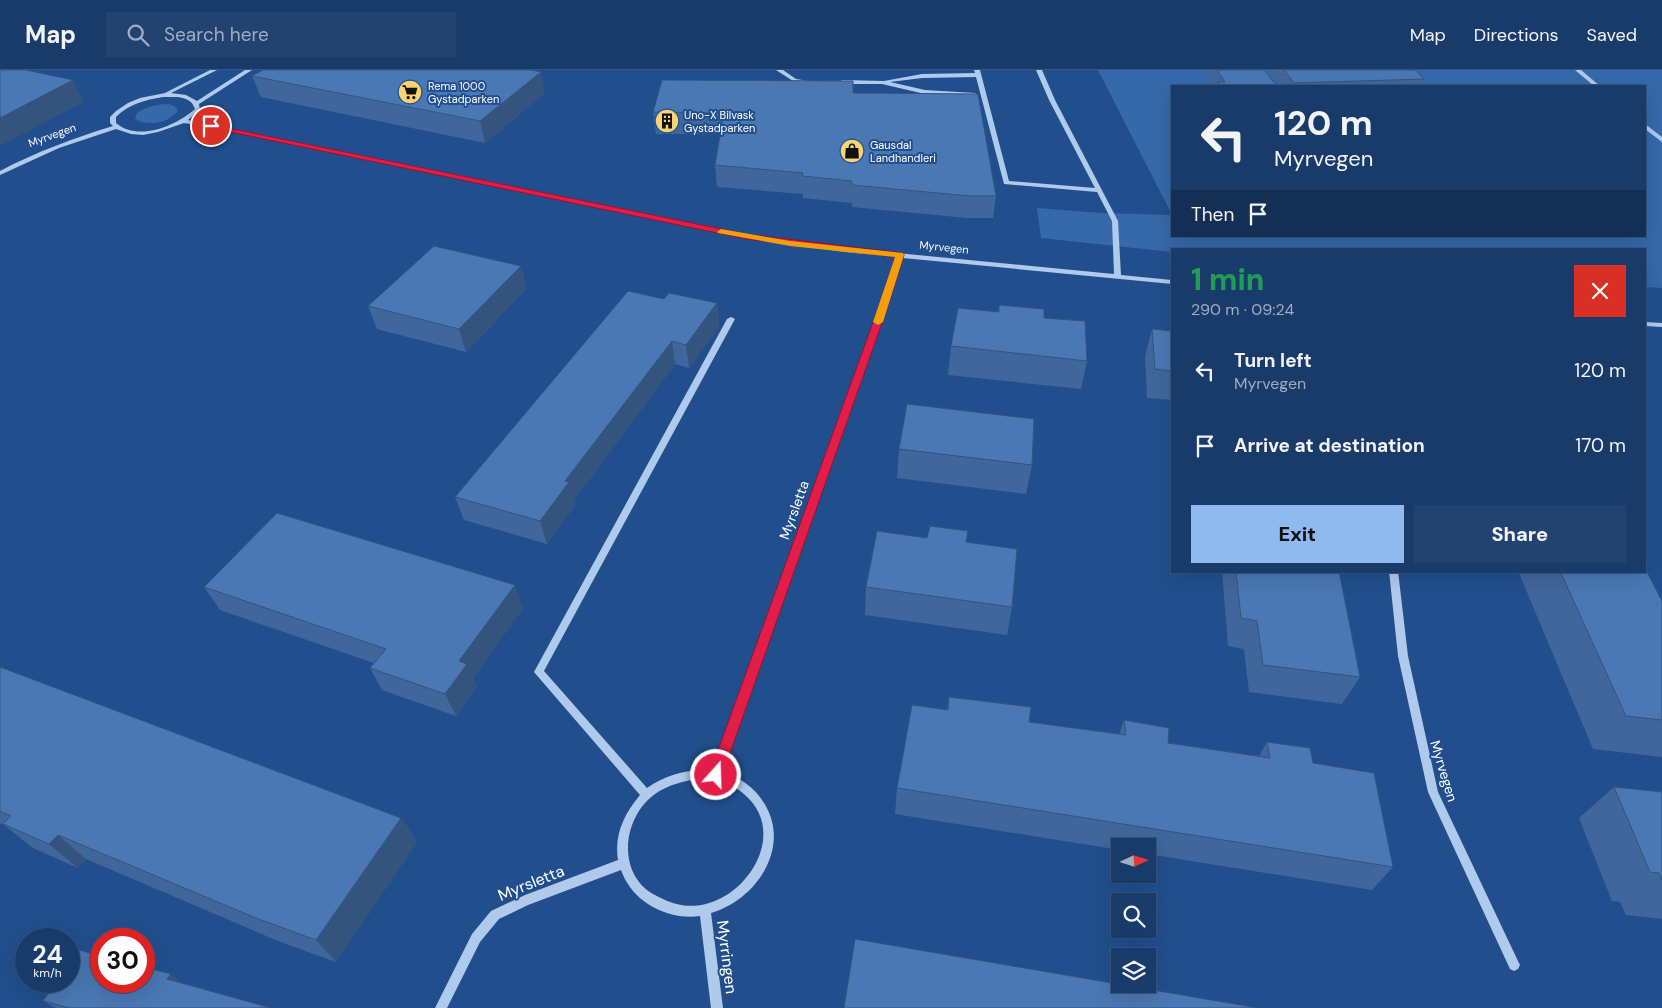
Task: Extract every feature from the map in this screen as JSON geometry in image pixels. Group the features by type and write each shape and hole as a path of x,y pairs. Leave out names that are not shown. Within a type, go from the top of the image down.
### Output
{"street":[{"path":"163,95 214,70"},
{"path":"197,103 249,70"},
{"path":"778,70 795,80 816,82"},
{"path":"1039,70 1052,100 1115,221 1118,277"},
{"path":"1578,70 1596,85"},
{"path":"834,82 882,82 922,76 978,72 1006,183 1100,190"},
{"path":"882,82 925,92 983,94"},
{"path":"163,95 185,96 197,103 198,109 184,121 160,130 146,132 123,131 112,123 113,117 126,106 150,97 163,95"},
{"name":"Myrvegen","path":"184,121 746,236 900,255 1171,282"},
{"name":"Myrvegen","path":"0,173 33,155 62,143 116,127"},
{"path":"1646,127 1662,140"},
{"name":"Myrsletta","path":"716,775 900,255"},
{"path":"647,795 539,672 731,319"},
{"path":"1646,324 1662,325"},
{"name":"Myrvegen","path":"1393,573 1403,656 1433,792 1514,965"},
{"path":"698,774 716,775 737,783 755,797 766,817 770,839 764,863 751,884 730,900 705,910 683,911 663,906 644,896 631,882 623,864 622,846 626,827 634,810 647,795 662,784 680,777 698,774"},
{"name":"Myrsletta","path":"441,1008 476,938 495,914 524,901 623,864"},
{"name":"Myrringen","path":"705,910 717,1008"}],"shaded area":[{"path":"1098,70 1662,70 1662,288 1646,287 1646,248 1171,248 1171,252 1041,238 1037,208 1101,213 1171,215 1171,237 1646,237 1646,85 1171,85 1171,213"},
{"path":"168,104 178,110 164,121 146,123 135,119 137,113 144,109"}],"building":[{"path":"0,70 26,70 73,80 0,118"},
{"path":"263,70 531,70 541,72 480,121 252,76"},
{"path":"1217,70 1264,70 1276,85 1220,85 1218,82 1225,82"},
{"path":"1284,70 1415,70 1424,79 1294,83"},
{"name":"Gausdal Landhandleri","path":"662,80 853,81 853,93 978,94 996,196 970,196 852,185 852,181 802,176 803,173 715,165 724,113 653,112"},
{"path":"434,246 521,266 459,329 368,306"},
{"path":"628,291 664,299 669,293 717,303 686,345 672,341 565,481 569,482 540,521 455,497"},
{"path":"999,305 1044,309 1044,318 1085,321 1087,361 951,346 958,308 999,312"},
{"path":"1152,329 1171,331 1171,371 1155,369"},
{"path":"907,404 1034,419 1032,465 899,449"},
{"path":"277,513 515,585 459,661 467,664 445,694 370,668 386,649 204,587"},
{"path":"930,526 968,531 966,542 1017,549 1012,607 866,587 877,531 927,538"},
{"path":"1646,570 1662,601 1662,720 1626,716 1561,573 1646,573"},
{"path":"1236,573 1339,573 1360,677 1263,665 1257,621 1241,618"},
{"path":"0,667 401,818 316,940 256,918 58,835 49,844 3,824 11,816 0,811"},
{"path":"949,697 1031,707 1029,722 1126,735 1124,720 1169,728 1168,743 1270,758 1267,742 1310,748 1313,763 1374,773 1393,867 897,788 912,705 948,710"},
{"path":"1614,787 1662,792 1662,880 1659,873 1650,872"},
{"path":"855,939 1111,983 1111,993 1156,993 1156,991 1258,1008 844,1008"},
{"path":"80,950 90,953 90,993 155,993 155,970 171,974 167,979 271,1008 70,1008 43,1001 49,993 80,993"}],"slow traffic":[{"path":"721,232 790,243 900,255 878,322"}],"place":[{"name":"Rema 1000 Gystadparken","path":"410,92"},
{"name":"Uno-X Bilvask Gystadparken","path":"667,121"},
{"name":"Gausdal Landhandleri","path":"852,151"}],"route":[{"path":"211,126 746,236 845,250 900,255 885,303 716,775"}]}
